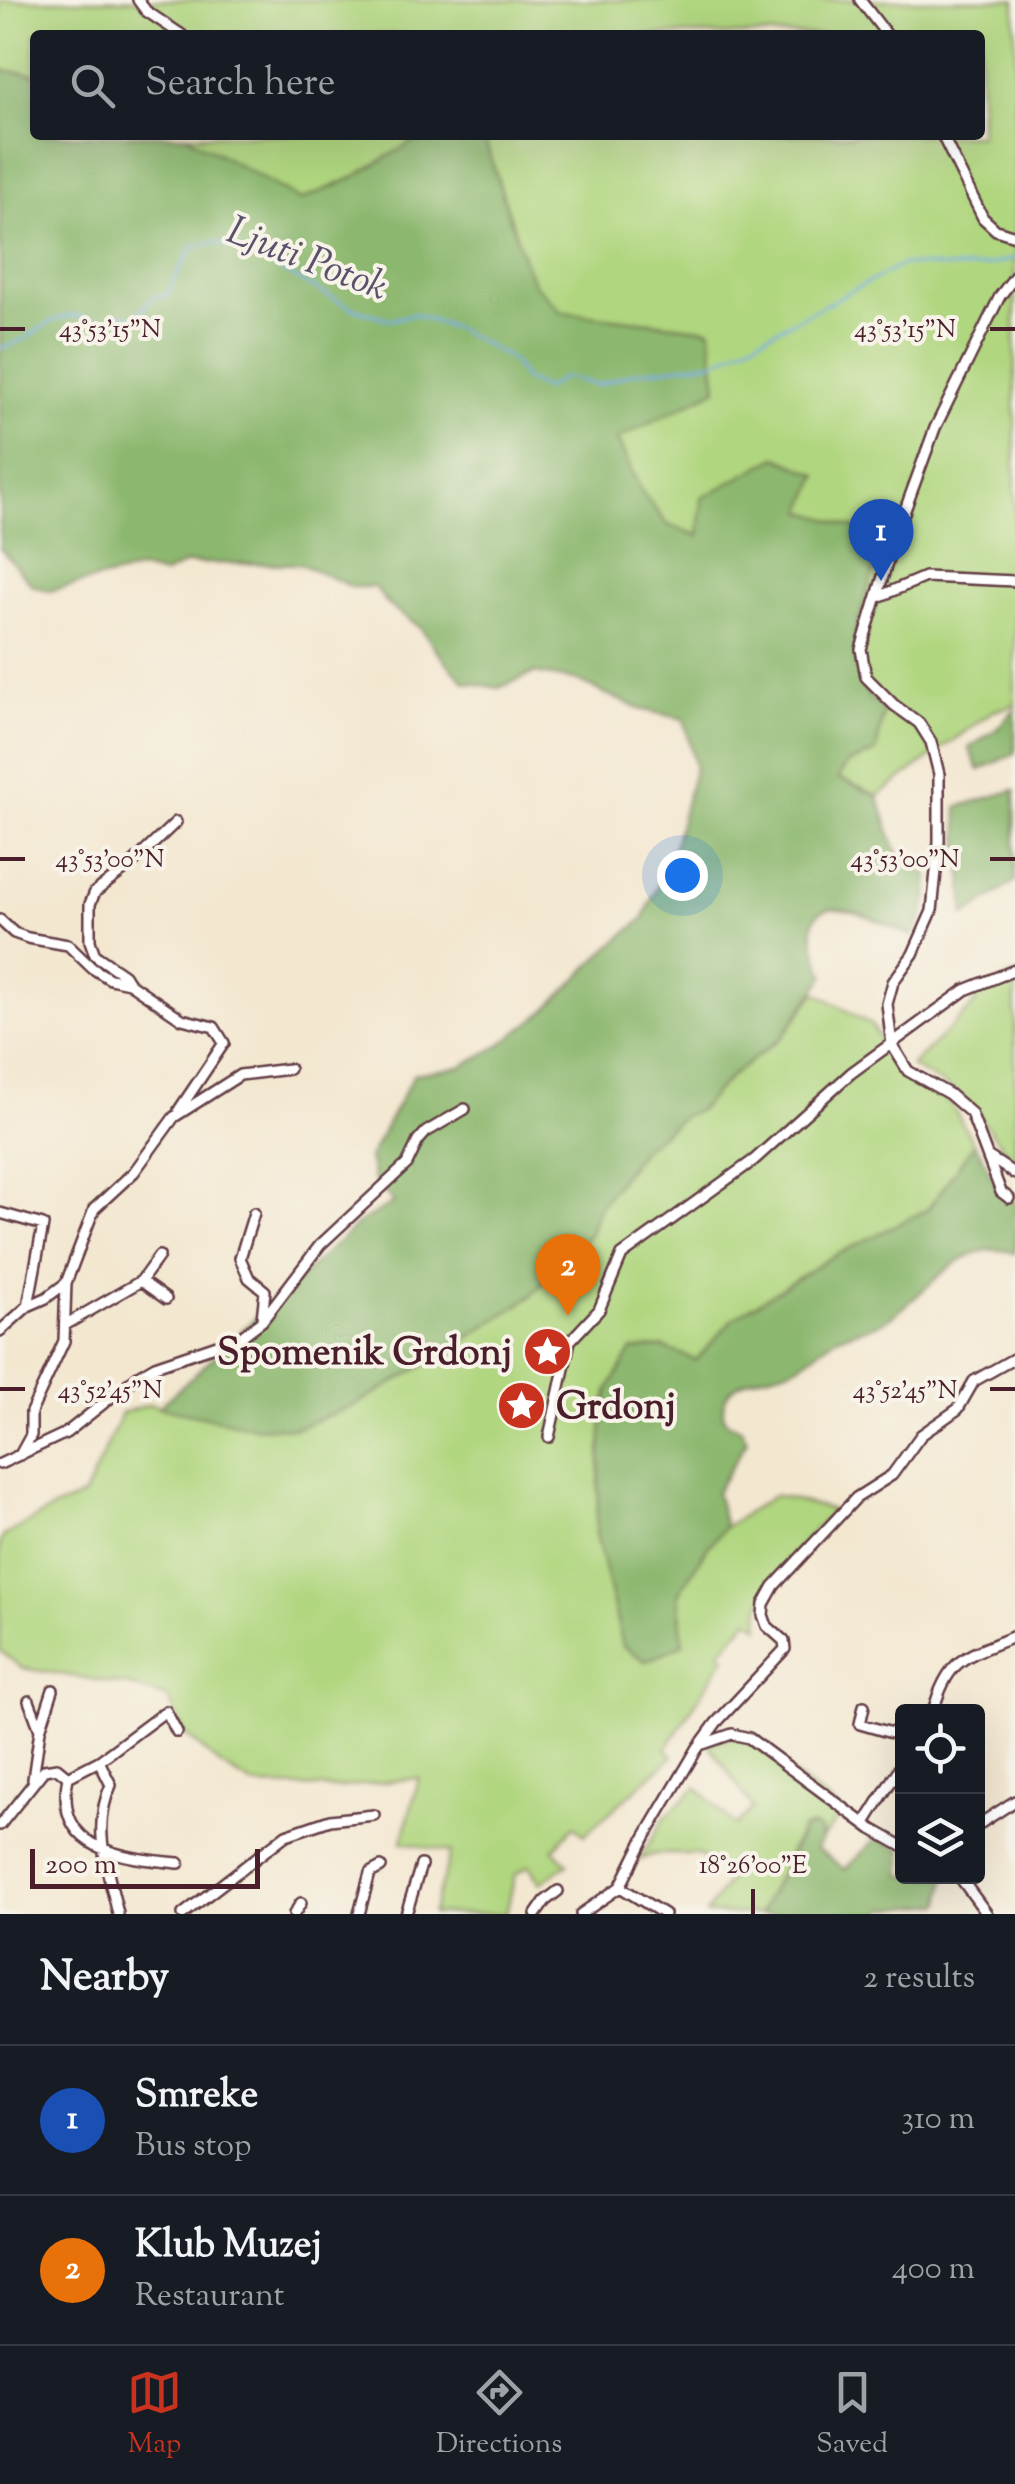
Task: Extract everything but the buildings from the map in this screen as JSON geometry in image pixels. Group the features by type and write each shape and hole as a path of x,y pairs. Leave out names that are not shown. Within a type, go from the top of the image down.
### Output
{"street":[{"path":"138,0 146,11 174,30"},
{"path":"860,0 883,30"},
{"path":"944,140 983,218 996,230 1015,236"},
{"path":"1009,1198 1001,1192 970,1112 949,1094 908,1071 892,1045 887,1004 893,982 914,954 932,911 939,842 939,774 932,742 919,723 866,677 861,649 935,428 1006,284 1015,276"},
{"path":"878,597 926,578 1015,581"},
{"path":"129,983 95,955 90,941 90,904 95,892 132,864 176,822"},
{"path":"0,920 14,933 68,946 110,979 129,983 182,1020 206,1024 221,1033 224,1044 134,1172 94,1209 66,1283 64,1341 32,1412 31,1435 19,1457"},
{"path":"549,1437 570,1341 599,1310 622,1256 754,1160 822,1096 966,990 1015,970"},
{"path":"174,1116 240,1075 289,1069"},
{"path":"0,1464 66,1434 154,1366 242,1337 262,1321 320,1245 407,1164 418,1141 465,1109"},
{"path":"989,1158 1015,1174"},
{"path":"254,1212 240,1258 249,1278 265,1292 262,1321"},
{"path":"0,1213 43,1225 28,1306"},
{"path":"65,1325 141,1281 159,1256"},
{"path":"141,1281 166,1298"},
{"path":"0,1331 28,1306 66,1283"},
{"path":"581,1914 620,1886 697,1749 716,1723 786,1649 784,1641 767,1626 764,1604 774,1586 856,1498 892,1476 921,1435 964,1403 974,1381 1015,1358"},
{"path":"935,1704 940,1684 952,1667 1015,1636"},
{"path":"32,1782 40,1730 53,1690"},
{"path":"29,1701 40,1730"},
{"path":"864,1706 860,1724 895,1734"},
{"path":"68,1777 99,1760 166,1711 177,1732"},
{"path":"697,1749 721,1736 749,1738 895,1842"},
{"path":"99,1760 111,1785 102,1801 101,1850 118,1914"},
{"path":"0,1824 32,1782 51,1768 64,1771 68,1777 65,1791 72,1823 101,1850 179,1863"},
{"path":"865,1824 895,1775"},
{"path":"985,1820 1014,1801"},
{"path":"183,1914 286,1835 330,1820 374,1815"},
{"path":"406,1914 421,1866"},
{"path":"359,1914 370,1873 381,1867"},
{"path":"965,1884 987,1914"},
{"path":"620,1886 664,1914"},
{"path":"536,1914 558,1892"},
{"path":"294,1914 301,1903"}],"green space":[{"path":"0,0 1015,0 1015,705 993,711 878,796 838,778 847,764 868,697 855,665 855,632 875,567 700,536 668,525 641,491 617,439 717,389 710,330 562,312 534,283 526,266 485,140 985,140 985,30 30,30 30,73 0,70"},
{"path":"0,70 30,73 30,140 194,140 301,200 349,180 416,140 485,140 526,266 534,283 562,312 710,329 717,389 617,439 641,491 668,525 699,536 702,498 777,457 818,475 803,511 864,531 875,567 855,632 855,665 868,697 884,709 876,752 847,764 838,778 878,796 895,849 929,876 920,922 912,936 851,911 820,912 814,923 815,944 825,976 783,1036 730,1077 699,1110 685,1115 641,1150 597,1210 590,1233 530,1297 443,1354 355,1405 296,1428 253,1427 159,1407 359,1223 394,1203 374,1180 369,1158 414,1074 460,1067 499,1046 545,1011 643,919 671,857 695,766 684,719 640,709 575,680 534,673 499,688 465,682 421,628 387,604 375,587 352,587 301,564 187,563 163,575 141,569 49,591 32,585 0,548"},
{"path":"194,140 416,140 349,180 301,200"},
{"path":"1015,709 1015,754 979,770 969,748 996,730"},
{"path":"1015,790 1015,881 965,916 957,807"},
{"path":"1015,975 1015,1162 969,1104 911,1066 976,1003 972,993"},
{"path":"816,992 871,1025 908,1081 932,1090 951,1104 974,1144 928,1209 830,1258 734,1318 696,1361 663,1347 609,1388 603,1416 596,1533 623,1646 645,1661 683,1644 678,1594 725,1527 775,1495 833,1510 773,1580 764,1596 760,1627 749,1619 720,1652 725,1657 666,1749 673,1756 584,1835 574,1826 553,1849 568,1864 540,1883 529,1866 515,1875 506,1914 432,1914 451,1852 402,1842 419,1778 335,1788 255,1786 220,1765 184,1733 168,1698 127,1685 22,1668 0,1651 0,1542 56,1507 84,1496 122,1413 150,1404 253,1427 296,1428 355,1405 443,1354 530,1297 590,1233 597,1210 641,1150 685,1115 699,1110 730,1077 783,1036"},
{"path":"974,1144 995,1184 1015,1202 1015,1253 978,1252 961,1260 886,1320 835,1339 797,1366 752,1378 732,1389 726,1397 724,1416 730,1424 741,1428 747,1441 716,1492 725,1527 678,1594 683,1644 646,1661 623,1646 596,1533 603,1416 609,1389 632,1350 663,1347 696,1360 734,1318 830,1258 928,1209"},
{"path":"734,1737 749,1741 843,1812 822,1839 820,1830 813,1826 802,1828 759,1914 706,1914 732,1875 697,1854 654,1854 640,1860 663,1819 697,1787 735,1826 753,1808 708,1743"},
{"path":"803,1829 819,1830 821,1841 816,1848 845,1869 877,1838 895,1846 895,1884 945,1884 942,1904 884,1909 881,1914 760,1914"}],"waterway":[{"name":"Ljuti Potok","path":"0,348 62,318 90,318 110,325 116,314 134,317 155,296 166,296 192,247 217,242 259,259 350,307 391,320 413,314 455,328 511,359 525,380 545,389 564,377 598,385 635,372 714,362 902,265 966,268 1015,258"}],"place":[{"name":"Smreke","path":"881,581"},
{"name":"Klub Muzej","path":"568,1316"},
{"name":"Spomenik Grdonj","path":"547,1351"},
{"name":"Grdonj","path":"521,1405"}]}
